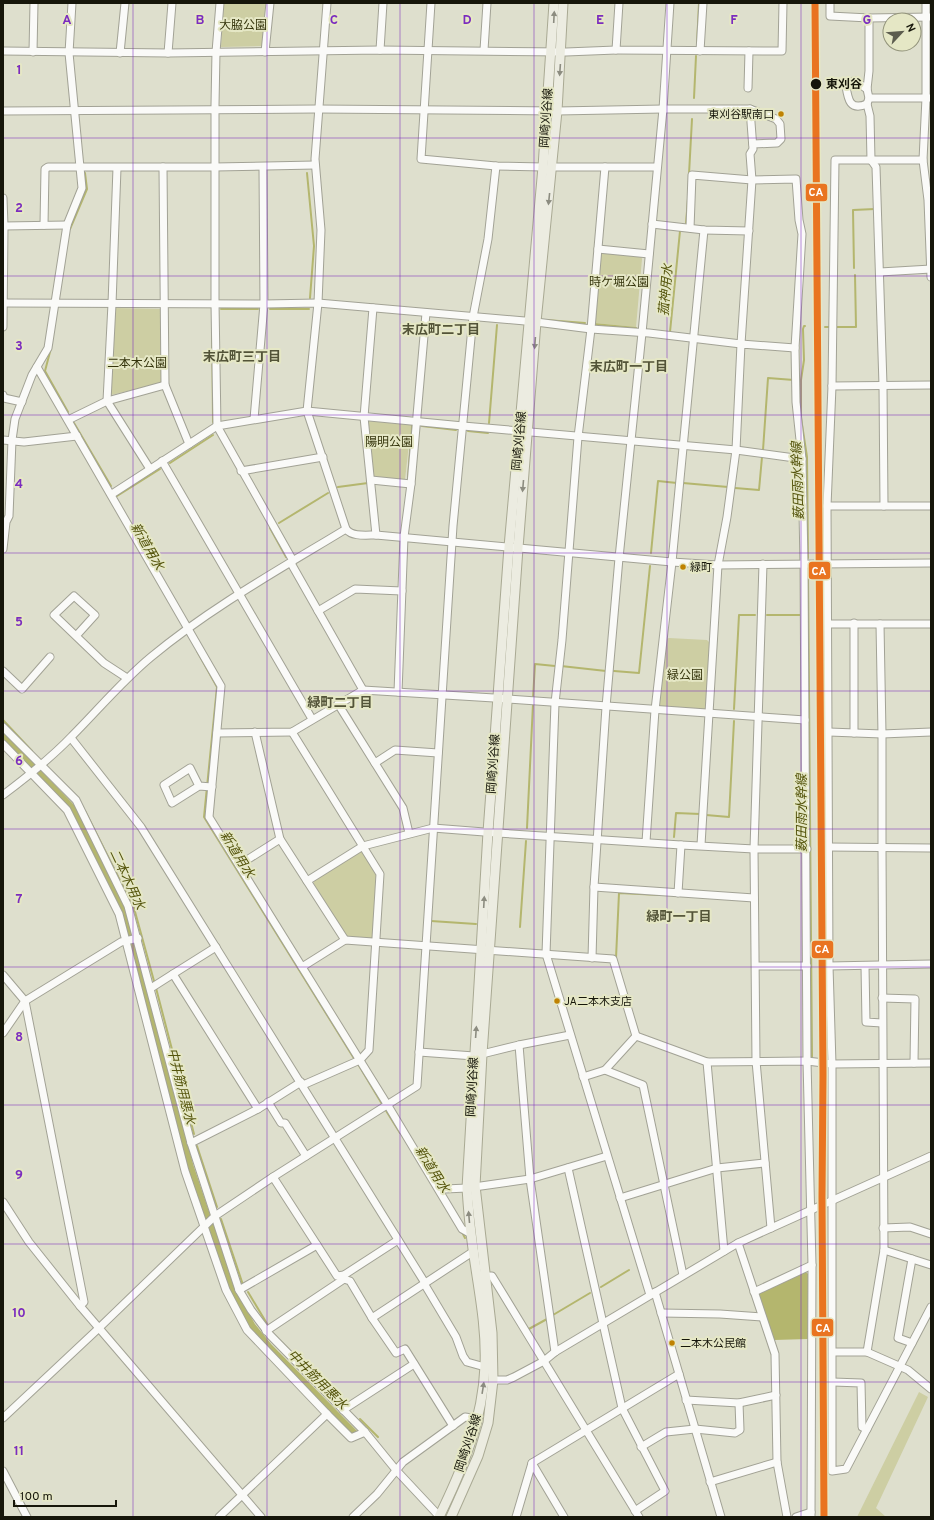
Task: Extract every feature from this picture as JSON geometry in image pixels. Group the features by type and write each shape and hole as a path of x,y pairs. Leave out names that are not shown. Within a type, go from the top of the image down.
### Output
{"main road":[{"name":"岡崎刈谷線","path":"440,1517 465,1458 478,1419 485,1367 485,1325 471,1234 471,1187 478,1055 513,547 547,167 557,111 554,3"},
{"name":"岡崎刈谷線","path":"547,167 547,111 563,3"},
{"name":"岡崎刈谷線","path":"451,1517 478,1456 488,1423 493,1380 492,1333 471,1187"}],"street":[{"path":"33,52 34,3"},
{"path":"3,549 5,520 9,516 12,440 15,419 32,375 48,348 67,224 82,188 69,52 72,3"},
{"path":"120,53 125,3"},
{"path":"168,53 172,3"},
{"path":"220,3 216,52 215,110 215,303 217,426 292,559 292,565 363,690"},
{"path":"265,52 270,3"},
{"path":"327,3 317,109 315,165 321,230 318,303 308,411 346,529 352,534 404,537 619,558 718,565 931,563"},
{"path":"380,50 383,3"},
{"path":"431,3 421,159 496,166 657,167"},
{"path":"484,50 487,3"},
{"path":"616,50 619,3"},
{"path":"592,958 594,887 606,707 630,442 663,109 670,3"},
{"path":"700,51 703,3"},
{"path":"3,51 120,53 380,50 566,52 616,50 782,51 783,3"},
{"path":"830,3 830,16 869,18 929,17"},
{"path":"926,3 929,17 928,98 923,160 928,179 930,200 931,277"},
{"path":"869,18 869,70 867,89 870,116 871,160 876,167 883,385 884,506"},
{"path":"748,88 749,51"},
{"path":"867,89 855,81 850,82 846,86 849,101 854,106 860,107 868,101 928,98"},
{"path":"3,111 317,109 557,111 750,109 776,119 780,124 781,139 777,143 753,144"},
{"path":"701,845 718,565 727,517 736,450 741,344 752,180 750,154 753,149 753,144 750,109"},
{"path":"923,160 835,160 832,386 827,506 829,966 832,1064 832,1471 846,1469 931,1307"},
{"path":"44,225 45,169 48,167 163,168 315,165"},
{"path":"3,1418 215,1216 273,1177 417,1086 452,542 473,317 488,239 496,166"},
{"path":"254,419 264,304 263,167"},
{"path":"605,167 591,329 578,437 555,703 546,954 620,1198 653,1294 662,1313 678,1374 721,1517"},
{"path":"117,168 107,401 150,469"},
{"path":"163,168 165,385 189,444"},
{"path":"690,228 692,175 752,180 796,179 799,220 802,234 795,348 796,402 802,459 804,564 807,849 807,1060 812,1265 811,1515 796,1517"},
{"path":"3,198 3,327"},
{"path":"4,226 67,224"},
{"path":"652,224 704,230 749,231"},
{"path":"646,842 655,710 672,562 704,230"},
{"path":"598,250 649,254"},
{"path":"880,272 931,269"},
{"path":"3,303 318,303 532,322 591,329 642,332 741,344 795,348"},
{"path":"373,308 364,417 376,535"},
{"path":"398,692 404,537 411,484 426,313"},
{"path":"37,367 112,494 221,686 217,733 206,787 209,816 438,1187 462,1229 471,1234"},
{"path":"68,420 83,410 107,401 165,385"},
{"path":"832,386 931,385"},
{"path":"3,395 4,398 22,402"},
{"path":"112,494 217,426 308,411 630,442 736,450 802,459"},
{"path":"3,440 24,442 77,436"},
{"path":"241,471 322,457"},
{"path":"162,461 312,719"},
{"path":"371,480 411,484"},
{"path":"827,506 931,506"},
{"path":"3,796 36,770 71,738 126,678 188,627 346,529"},
{"path":"762,564 754,849 756,1061 771,1228"},
{"path":"318,610 355,589 402,590"},
{"path":"76,636 95,615 74,596 54,615 104,663 126,678"},
{"path":"854,623 854,733"},
{"path":"827,624 931,624"},
{"path":"867,1352 884,1250 882,734 880,624"},
{"path":"3,671 22,689 50,657"},
{"path":"217,733 292,732 363,690 502,698 606,707 805,720"},
{"path":"338,704 403,808 409,833"},
{"path":"3,727 67,810 119,914 185,1171 226,1290 247,1330 327,1414 352,1438 365,1432"},
{"path":"255,732 280,839 345,940"},
{"path":"191,1143 258,1109 302,1084 360,1060 368,1050 377,943 380,874 292,732"},
{"path":"828,732 882,734 931,732"},
{"path":"71,738 141,827 425,1283 456,1337 463,1356 467,1362 485,1367"},
{"path":"3,744 76,800 128,906 138,938 191,1143 239,1290 251,1310 268,1333 365,1432 396,1470 440,1517"},
{"path":"375,763 395,750 438,753"},
{"path":"190,768 206,787 172,804 164,785 190,768"},
{"path":"307,881 363,846 433,828 681,845 754,849 807,849"},
{"path":"239,865 280,839"},
{"path":"678,893 681,845"},
{"path":"829,847 931,848"},
{"path":"594,887 754,898"},
{"path":"3,1033 25,1001 121,942 138,938"},
{"path":"302,967 345,940 426,947 613,959 636,1036"},
{"path":"150,988 216,946"},
{"path":"829,966 931,964"},
{"path":"756,966 807,966"},
{"path":"865,966 866,1022 882,1023"},
{"path":"3,974 25,1001 84,1302 80,1306"},
{"path":"173,974 258,1109"},
{"path":"882,998 915,999 914,1063"},
{"path":"419,1052 478,1055 518,1045 570,1035"},
{"path":"636,1036 707,1062 807,1060 832,1064 931,1063"},
{"path":"583,1077 605,1070 636,1036"},
{"path":"518,1045 530,1179 556,1352"},
{"path":"707,1062 724,1251"},
{"path":"605,1070 643,1085 683,1275"},
{"path":"268,1102 281,1123 285,1123 306,1156"},
{"path":"438,1187 445,1189 471,1187 530,1179 607,1156"},
{"path":"493,1380 507,1380 544,1361 556,1352 738,1243 931,1156"},
{"path":"620,1198 716,1168 765,1163"},
{"path":"485,1276 492,1276 637,1514 665,1491 622,1408 568,1168"},
{"path":"273,1177 337,1276 344,1277 350,1281 372,1318 396,1353 405,1348 452,1426"},
{"path":"3,1202 29,1242 80,1306 261,1517"},
{"path":"883,1228 910,1227 931,1234"},
{"path":"260,1344 268,1333 344,1277 398,1240"},
{"path":"738,1243 775,1354 777,1462 787,1517"},
{"path":"239,1290 317,1245"},
{"path":"884,1250 931,1265"},
{"path":"372,1318 474,1251"},
{"path":"912,1259 898,1338 912,1343"},
{"path":"754,1292 812,1265"},
{"path":"662,1313 762,1316"},
{"path":"832,1352 867,1352 908,1370 931,1389"},
{"path":"342,1410 414,1364"},
{"path":"516,1517 532,1463 678,1374"},
{"path":"833,1382 861,1383 862,1427 867,1429"},
{"path":"686,1400 739,1403 776,1395"},
{"path":"642,1447 666,1432 695,1429 735,1433 740,1430 739,1403"},
{"path":"219,1517 327,1414"},
{"path":"353,1517 377,1494 403,1462 466,1417 478,1419"},
{"path":"710,1482 777,1462"},
{"path":"532,1463 564,1517"},
{"path":"3,1471 27,1517"}],"green space":[{"name":"大脇公園","path":"224,3 266,3 262,46 221,47"},
{"name":"時ケ堀公園","path":"600,253 641,255 642,259 636,327 594,323"},
{"name":"二本木公園","path":"115,308 161,309 161,383 111,395"},
{"name":"陽明公園","path":"367,421 411,425 405,480 374,478"},
{"name":"緑公園","path":"666,639 707,640 710,643 706,708 703,710 661,707 659,704"},
{"path":"361,851 364,852 378,874 374,936 371,939 349,938 346,936 314,884 314,881"},
{"path":"919,1392 928,1397 876,1508 886,1517 857,1517"}],"shaded area":[{"path":"805,1271 808,1274 808,1339 774,1340 758,1295 759,1293"}],"waterway":[{"name":"菰神用水","path":"697,45 699,3"},
{"name":"菰神用水","path":"694,98 696,56"},
{"name":"菰神用水","path":"689,174 692,119"},
{"name":"新道用水","path":"70,229 87,189 85,173"},
{"path":"307,173 314,246 310,298"},
{"name":"菰神用水","path":"686,223 688,199"},
{"path":"854,268 853,210 875,209"},
{"name":"菰神用水","path":"669,332 680,231"},
{"path":"836,327 856,327 855,275"},
{"path":"212,309 213,422"},
{"path":"221,309 258,309"},
{"path":"270,309 309,309"},
{"name":"菰神用水","path":"546,320 585,323"},
{"name":"菰神用水","path":"594,324 636,328"},
{"name":"菰神用水","path":"489,423 497,325"},
{"path":"801,380 804,360 803,329 805,326"},
{"path":"825,327 831,327"},
{"name":"新道用水","path":"51,348 45,371 68,412"},
{"path":"763,450 768,378 794,380"},
{"name":"薮田雨水幹線","path":"801,380 801,418 807,457 808,558"},
{"name":"新道用水","path":"74,423 111,486"},
{"name":"菰神用水","path":"408,478 412,425"},
{"name":"菰神用水","path":"422,426 456,430"},
{"name":"菰神用水","path":"468,431 488,433"},
{"path":"170,463 213,435"},
{"path":"735,488 759,490 762,457"},
{"path":"117,496 160,469"},
{"path":"651,553 658,481 677,483"},
{"name":"菰神用水","path":"338,487 368,483"},
{"path":"683,483 728,487"},
{"name":"菰神用水","path":"279,523 328,493"},
{"name":"菰神用水","path":"270,528 286,557"},
{"path":"614,671 639,673 650,566"},
{"name":"薮田雨水幹線","path":"808,570 812,1057"},
{"path":"734,709 739,615 755,615"},
{"path":"767,615 802,615"},
{"name":"新道用水","path":"197,651 217,687 204,817 355,1060"},
{"path":"533,698 535,664 555,666"},
{"path":"561,666 606,671"},
{"path":"527,828 533,704"},
{"name":"二本木用水","path":"3,720 32,751"},
{"path":"706,815 729,817 734,721"},
{"name":"中井筋用悪水","path":"3,736 73,809 125,911 190,1166 232,1290 252,1326 269,1347 354,1433"},
{"name":"二本木用水","path":"85,811 134,908 154,981"},
{"path":"674,837 676,813 700,814"},
{"path":"520,927 526,841"},
{"path":"616,958 619,893 660,895"},
{"path":"431,921 476,924"},
{"name":"二本木用水","path":"156,988 194,1134"},
{"name":"新道用水","path":"358,1064 382,1104"},
{"name":"新道用水","path":"385,1109 400,1133"},
{"name":"二本木用水","path":"197,1146 217,1207"},
{"name":"二本木用水","path":"221,1219 243,1285"},
{"name":"新道用水","path":"462,1232 465,1238"},
{"path":"601,1287 629,1270"},
{"name":"二本木用水","path":"248,1292 269,1327"},
{"path":"553,1315 590,1293"},
{"path":"527,1330 547,1319"},
{"name":"二本木用水","path":"280,1341 344,1403"},
{"name":"二本木用水","path":"360,1419 378,1437"}],"transit line":[{"name":"CA","path":"815,3 823,1075 822,1197 824,1517"}],"place":[{"name":"東刈谷","path":"816,84"},
{"name":"東刈谷駅南口","path":"781,114"},
{"name":"緑町","path":"683,567"},
{"name":"JA二本木支店","path":"557,1001"},
{"name":"二本木公民館","path":"672,1343"}],"district":[{"name":"末広町二丁目","path":"441,329"},
{"name":"末広町三丁目","path":"242,356"},
{"name":"末広町一丁目","path":"629,366"},
{"name":"緑町二丁目","path":"340,702"},
{"name":"緑町一丁目","path":"679,916"}]}
